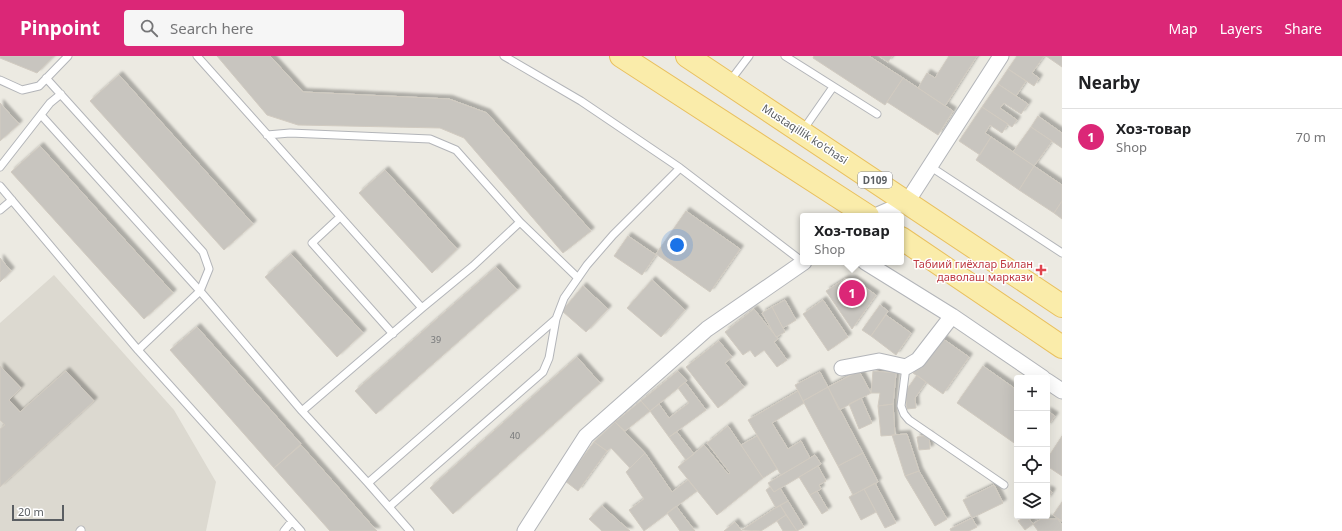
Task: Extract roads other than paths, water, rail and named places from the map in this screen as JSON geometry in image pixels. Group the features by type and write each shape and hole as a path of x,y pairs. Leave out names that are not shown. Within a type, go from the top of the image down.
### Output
{"main road":[{"path":"621,56 863,213"},
{"name":"Mustaqillik ko'chasi","path":"687,56 1062,306"},
{"path":"904,240 1062,347"}],"street":[{"path":"882,213 907,202 1002,56"},
{"path":"526,531 586,436 707,329 800,264"},
{"path":"871,265 952,316 1039,375"},
{"path":"842,368 879,361 906,367 918,360 952,316"},
{"path":"1050,383 1062,391"}],"lane":[{"path":"0,80 22,90 39,86 68,56"},
{"path":"197,56 340,218 422,308"},
{"path":"504,56 581,100 680,168 800,260"},
{"path":"728,84 749,56"},
{"path":"785,56 877,114"},
{"path":"46,78 203,252 209,269 200,291 138,350"},
{"path":"802,132 833,87"},
{"path":"0,167 50,103 61,94"},
{"path":"41,115 200,291 302,411 410,531"},
{"path":"267,135 290,133 430,139 456,150 520,222 578,278"},
{"path":"931,167 1062,253"},
{"path":"389,507 543,372 549,358 556,319 564,298 587,265 614,235 680,168"},
{"path":"0,186 138,350 301,531"},
{"path":"0,210 12,200"},
{"path":"340,218 312,243 393,334"},
{"path":"302,411 473,266 520,222"},
{"path":"368,483 556,319"},
{"path":"906,367 901,406 904,414 909,420 1004,485"},
{"path":"284,531 292,521"}],"place":[{"name":"Табиий гиёхлар Билан даволаш маркази","path":"1041,270"},
{"name":"Хоз-товар","path":"852,293"}]}
